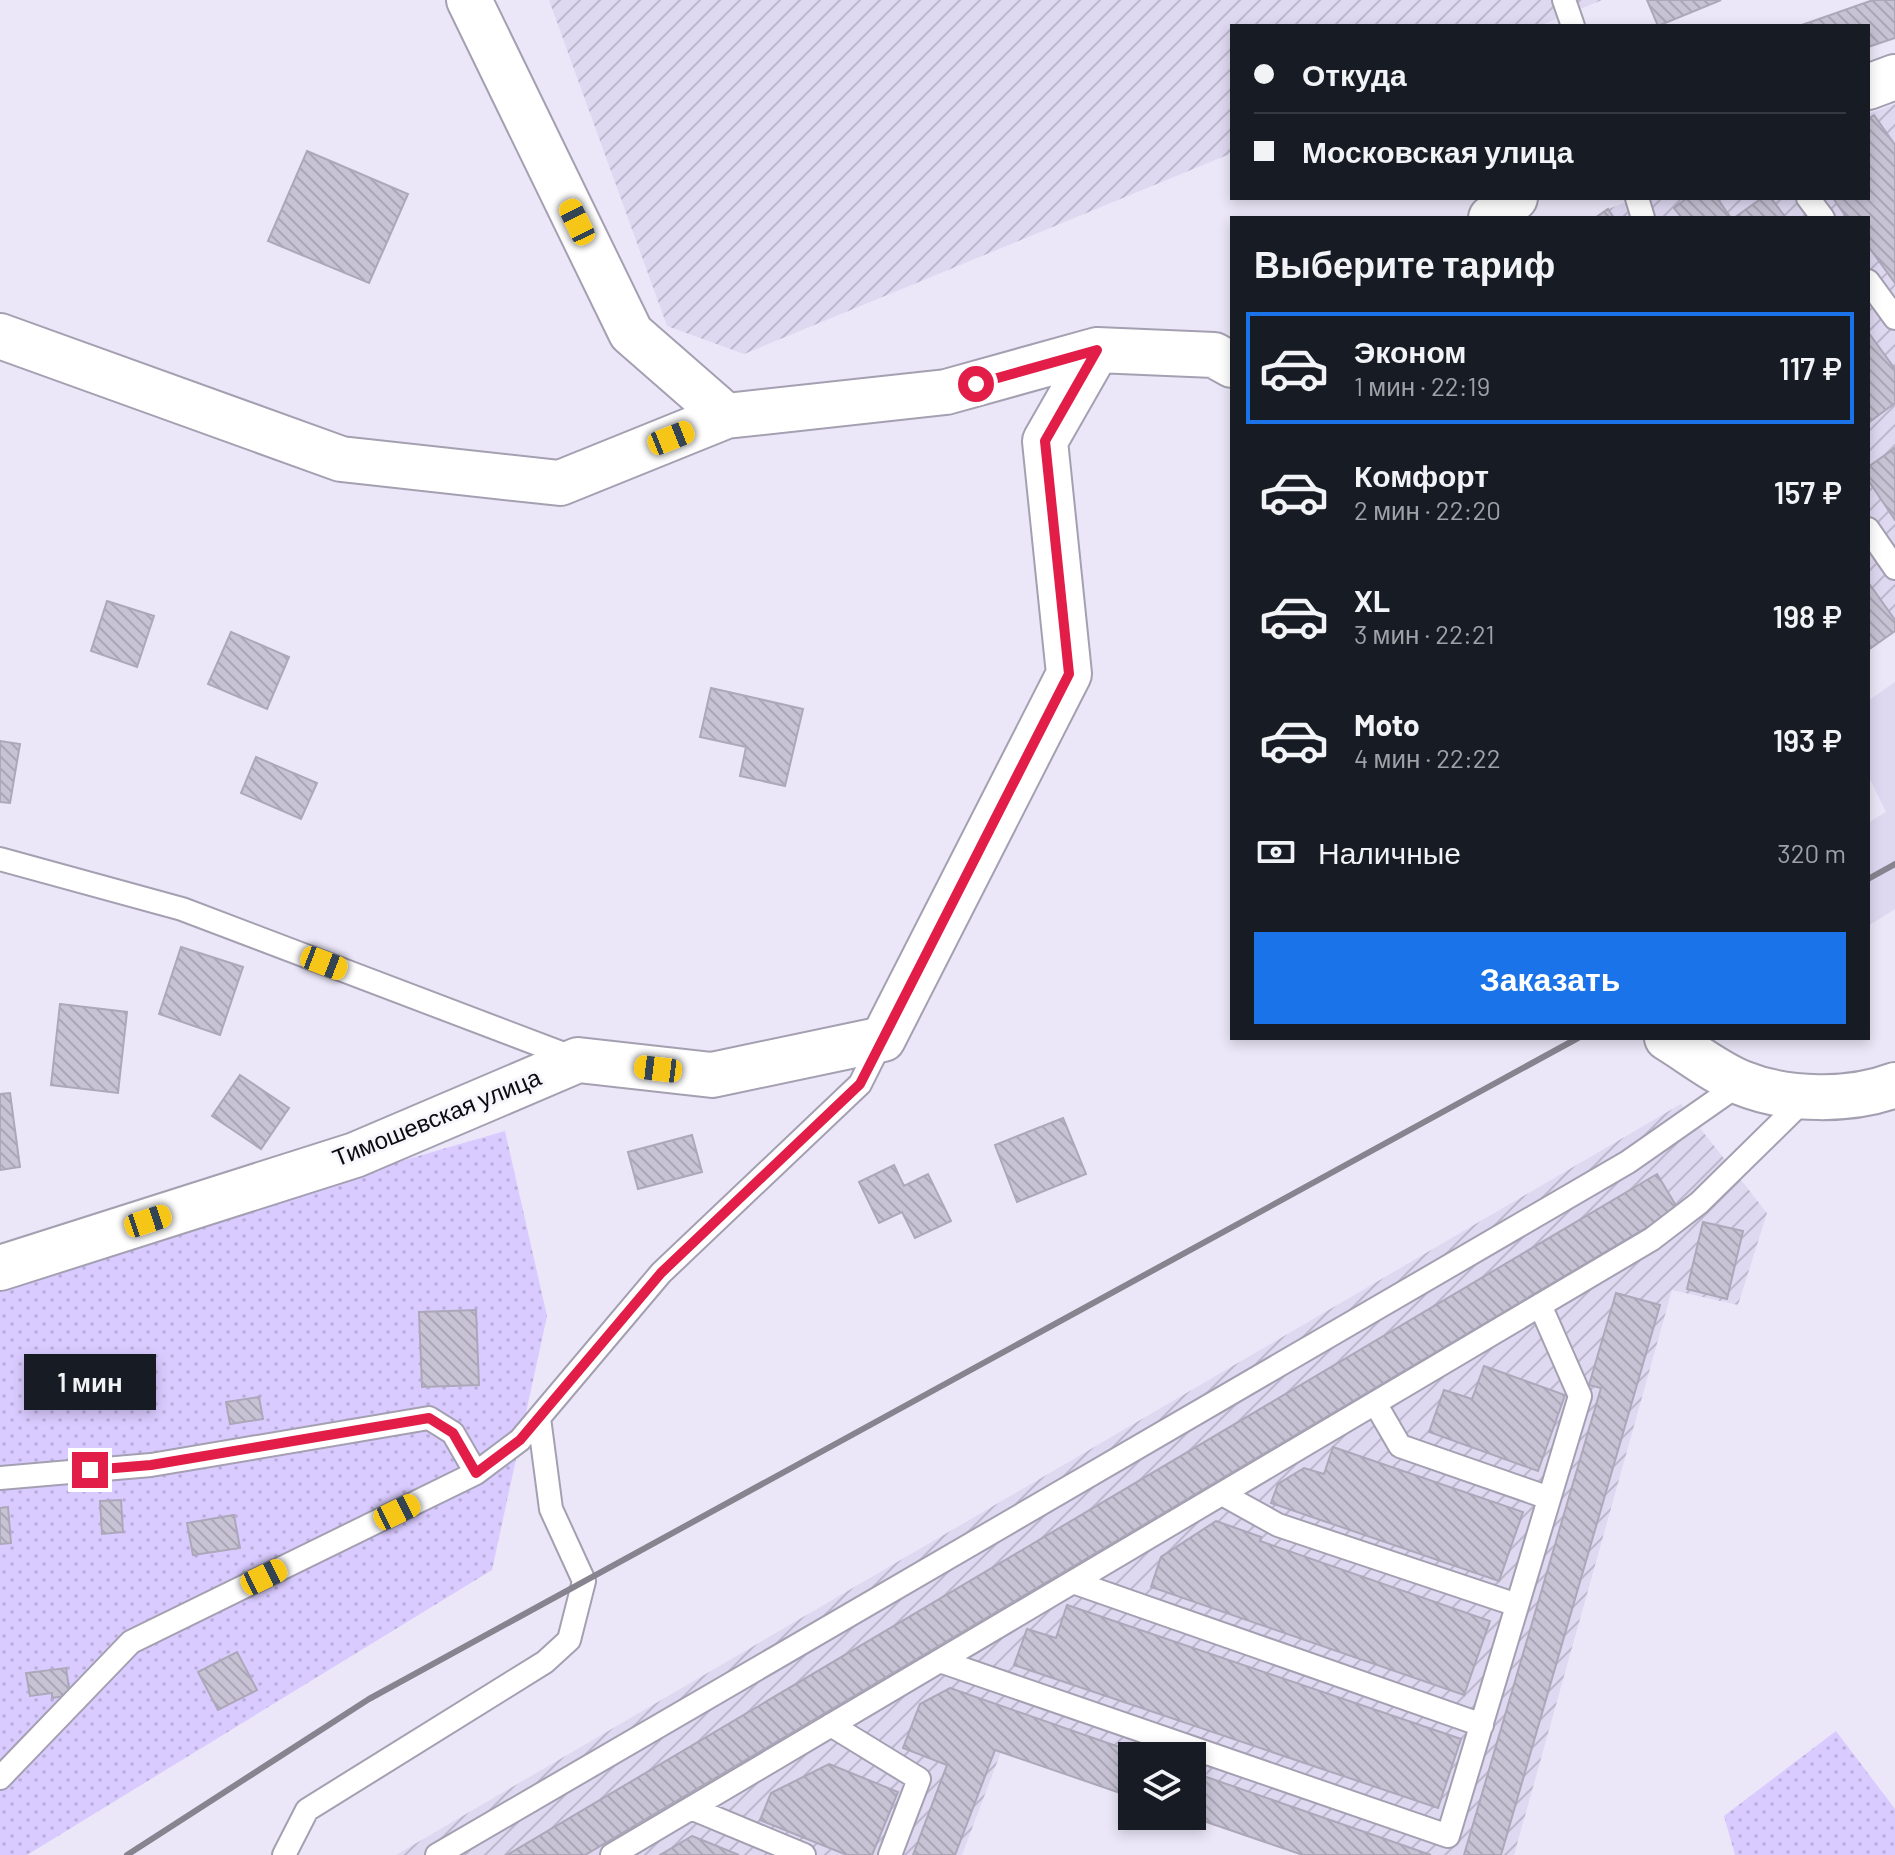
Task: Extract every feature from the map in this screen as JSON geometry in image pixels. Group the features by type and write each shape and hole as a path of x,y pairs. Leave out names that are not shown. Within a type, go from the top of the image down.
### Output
{"street":[{"path":"469,0 631,333 726,416"},
{"path":"1493,216 1513,200"},
{"path":"0,336 341,459 560,483 726,416 946,392 1097,350 1214,355 1230,364"},
{"path":"883,1039 1069,674 1045,441 1097,350"},
{"name":"Тимошевская улица","path":"0,1268 355,1155 578,1060 712,1075 883,1039"},
{"path":"1670,1040 1741,1083 1806,1098 1876,1093 1895,1085"}],"lane":[{"path":"1564,0 1572,24"},
{"path":"1870,284 1895,318"},
{"path":"1870,532 1895,568"},
{"path":"0,859 182,909 578,1060"},
{"path":"0,1778 131,1642 476,1473 520,1440 661,1273 860,1084 883,1039"},
{"path":"437,1855 1628,1162 1741,1083"},
{"path":"612,1855 1652,1239 1699,1203 1806,1098"},
{"path":"940,1661 1448,1836 1580,1396 1540,1305"},
{"path":"1375,1403 1400,1446 1549,1498"},
{"path":"0,1478 151,1465 429,1418 453,1433 476,1473"},
{"path":"284,1855 307,1810 545,1662 569,1640 584,1581 551,1509 539,1418"},
{"path":"1222,1494 1278,1525 1517,1605"},
{"path":"1073,1582 1482,1725"},
{"path":"831,1725 919,1779 890,1855"},
{"path":"691,1808 804,1855"}],"shaded area":[{"path":"549,0 1602,0 1544,24 1230,24 1230,154 744,354 667,326"},
{"path":"1895,104 1895,631 1870,649 1870,216 1596,216 1633,200 1870,200 1870,113"},
{"path":"1895,682 1895,909 1870,925 1870,822 1886,812 1870,779 1870,700"},
{"path":"1681,1104 1767,1213 1738,1305 1672,1290 1514,1855 1300,1855 1206,1823 1206,1742 1118,1742 1118,1792 1001,1752 962,1855 396,1855"},
{"path":"505,1131 547,1316 492,1570 27,1855 0,1855 0,1277"},
{"path":"1836,1731 1895,1809 1895,1855 1735,1855 1724,1816"}],"building":[{"path":"1647,0 1721,0 1663,24 1657,24"},
{"path":"1873,0 1895,0 1895,38 1870,46 1870,24 1805,24"},
{"path":"1874,115 1895,145 1895,283 1870,249 1870,216 1846,216 1834,200 1870,200 1870,118"},
{"path":"307,151 408,194 369,283 268,241"},
{"path":"1684,200 1718,200 1730,216 1680,216 1674,208"},
{"path":"1759,200 1772,200 1784,216 1737,216"},
{"path":"1608,209 1613,216 1598,216"},
{"path":"1870,335 1895,369 1895,403 1870,422"},
{"path":"1895,448 1895,520 1870,483 1870,466"},
{"path":"1870,585 1895,620 1895,631 1870,649"},
{"path":"107,601 154,616 137,667 91,651"},
{"path":"231,632 289,657 267,709 208,684"},
{"path":"711,688 803,709 785,786 740,776 746,747 700,737"},
{"path":"0,741 20,744 10,803 0,802"},
{"path":"256,757 317,783 301,819 241,793"},
{"path":"181,947 243,967 220,1035 159,1014"},
{"path":"60,1004 127,1012 118,1093 51,1085"},
{"path":"240,1075 289,1108 261,1149 212,1116"},
{"path":"10,1093 20,1167 0,1170 0,1094"},
{"path":"1063,1118 1086,1174 1017,1202 995,1145"},
{"path":"692,1135 702,1172 638,1189 628,1152"},
{"path":"894,1165 904,1186 928,1174 951,1221 915,1238 902,1212 879,1223 859,1182"},
{"path":"1657,1174 1678,1209 585,1855 507,1855"},
{"path":"1703,1222 1743,1231 1727,1299 1687,1289"},
{"path":"1616,1293 1660,1305 1501,1855 1464,1855 1601,1388 1589,1385"},
{"path":"476,1310 479,1385 422,1387 419,1312"},
{"path":"1484,1366 1565,1395 1538,1471 1429,1432 1444,1390 1472,1399"},
{"path":"259,1397 263,1419 230,1424 226,1402"},
{"path":"1333,1447 1523,1512 1499,1581 1271,1503 1278,1484 1304,1468 1324,1474"},
{"path":"121,1500 123,1532 102,1534 100,1501"},
{"path":"8,1507 11,1543 0,1544 0,1508"},
{"path":"234,1515 240,1548 193,1555 187,1523"},
{"path":"1216,1521 1261,1537 1260,1541 1490,1621 1464,1695 1151,1587 1161,1557"},
{"path":"1067,1605 1461,1739 1438,1808 1014,1665 1027,1629 1056,1638"},
{"path":"237,1652 257,1690 218,1710 198,1672"},
{"path":"66,1668 70,1695 52,1698 52,1693 30,1696 26,1673"},
{"path":"950,1688 1118,1747 1118,1792 995,1750 955,1855 913,1855 947,1765 903,1748 920,1704"},
{"path":"829,1764 898,1792 872,1855 847,1855 760,1820 771,1793"},
{"path":"1206,1777 1431,1855 1303,1855 1206,1822"},
{"path":"692,1836 739,1855 660,1855"}],"railway":[{"path":"1870,878 1895,864"},
{"path":"127,1855 369,1699 1574,1040"}],"route":[{"path":"90,1470 151,1465 429,1418 453,1433 476,1473 520,1440 661,1273 860,1084 1069,674 1045,441 1097,350 976,384"}]}
